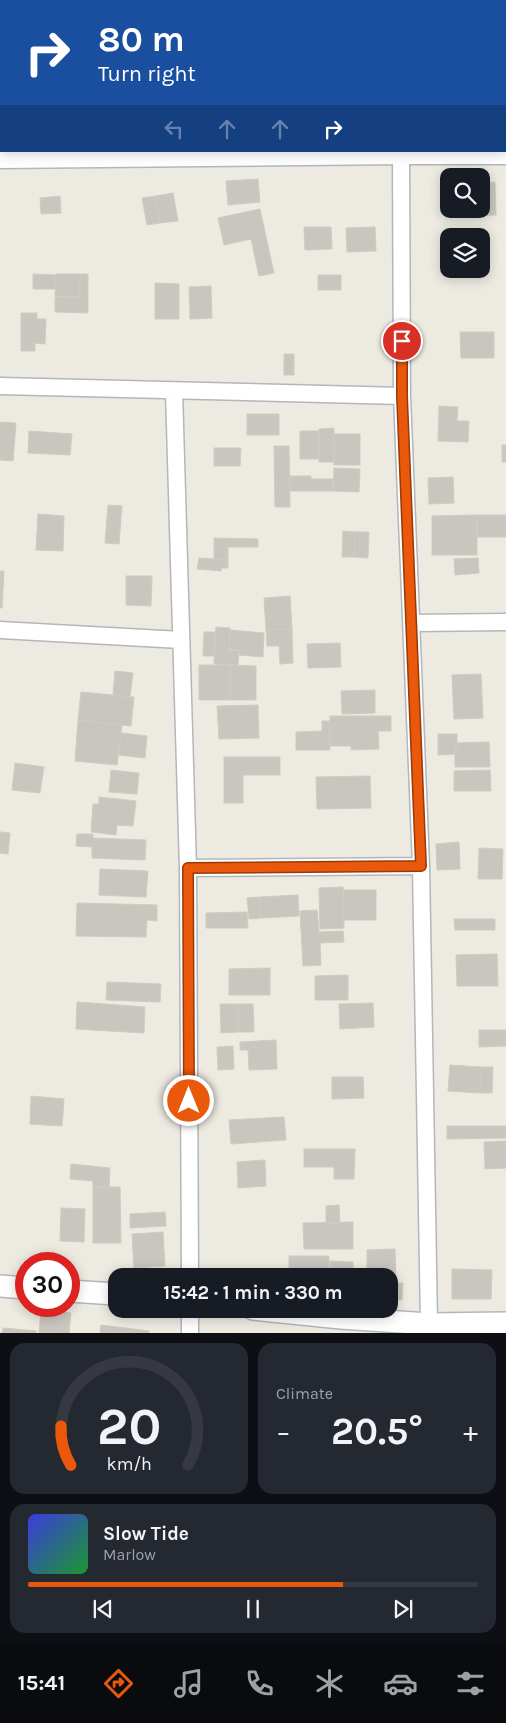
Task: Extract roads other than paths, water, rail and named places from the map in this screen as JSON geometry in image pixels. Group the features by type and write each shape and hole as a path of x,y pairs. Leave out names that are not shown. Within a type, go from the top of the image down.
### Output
{"street":[{"path":"401,153 402,396 421,866 429,1328"},
{"path":"0,160 401,153 506,156"},
{"path":"0,386 402,396"},
{"path":"174,391 188,868 190,1268"},
{"path":"412,623 506,622"},
{"path":"0,630 181,640"},
{"path":"188,868 421,866"},
{"path":"0,1286 15,1287"},
{"path":"80,1292 108,1293"},
{"path":"190,1318 190,1333"},
{"path":"340,1318 429,1328 506,1323"}]}
